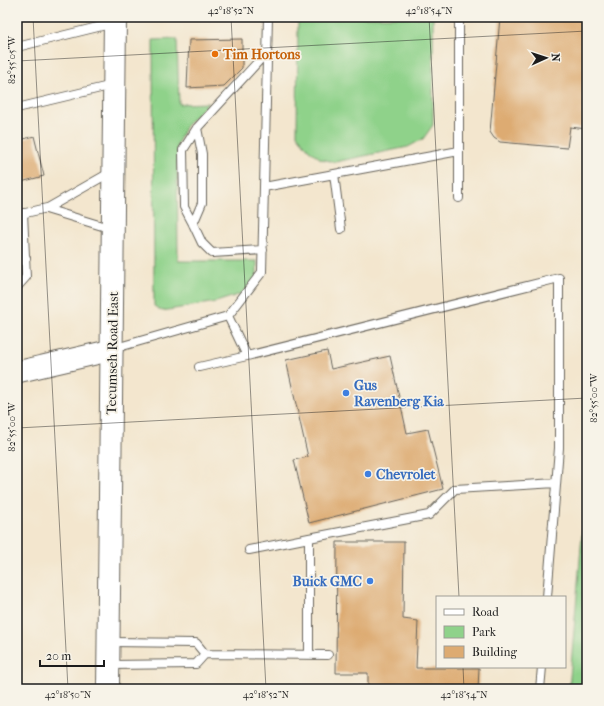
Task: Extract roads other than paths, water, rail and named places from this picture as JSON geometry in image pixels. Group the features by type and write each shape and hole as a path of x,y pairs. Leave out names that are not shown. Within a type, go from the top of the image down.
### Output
{"main road":[{"name":"Tecumseh Road East","path":"108,689 115,20"}],"street":[{"path":"17,372 112,350"}],"lane":[{"path":"112,350 228,316 262,272 268,17"},
{"path":"458,17 459,198"},
{"path":"17,47 115,20"},
{"path":"263,250 212,253 202,243 194,224 184,207 182,150 197,128 268,52"},
{"path":"17,108 114,84"},
{"path":"194,224 202,203 202,154 197,128"},
{"path":"264,187 459,151"},
{"path":"17,287 26,277 26,258 20,214 47,208 114,171"},
{"path":"334,174 341,229"},
{"path":"47,208 113,230"},
{"path":"17,260 26,258"},
{"path":"199,367 559,278 559,448 547,596"},
{"path":"228,316 247,356"},
{"path":"249,550 429,515 455,489 556,483"},
{"path":"309,538 309,655"},
{"path":"109,642 196,643 205,654"},
{"path":"109,665 196,664 205,654 328,655"},
{"path":"540,689 542,668"}],"place":[{"name":"Tim Hortons","path":"215,54"},
{"name":"Gus Ravenberg Kia","path":"346,393"},
{"name":"Chevrolet","path":"368,474"},
{"name":"Buick GMC","path":"370,581"}]}
